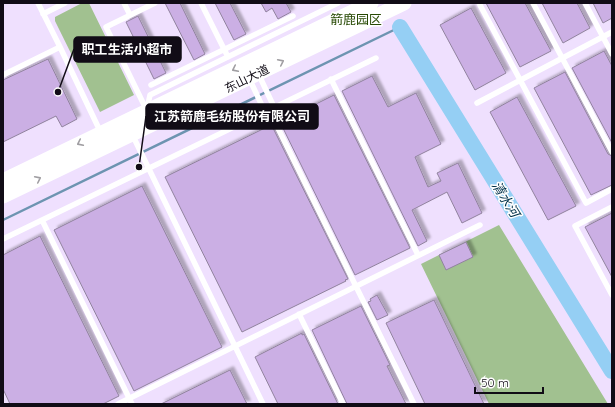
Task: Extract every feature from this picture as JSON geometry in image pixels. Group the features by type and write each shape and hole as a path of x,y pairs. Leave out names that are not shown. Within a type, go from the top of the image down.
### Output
{"main road":[{"name":"东山大道","path":"3,196 104,140 371,3"},
{"name":"东山大道","path":"150,117 254,76 404,3"},
{"name":"东山大道","path":"3,181 104,140"}],"lane":[{"path":"38,3 104,140"},
{"path":"43,14 65,3"},
{"path":"124,3 130,15"},
{"path":"150,117 106,27 155,3"},
{"path":"201,3 228,57"},
{"path":"150,117 150,95 338,3"},
{"path":"533,3 612,152"},
{"path":"585,3 612,54"},
{"path":"480,5 586,203 612,189"},
{"path":"151,85 293,16"},
{"path":"477,103 612,32"},
{"path":"3,75 60,47"},
{"path":"3,239 376,58"},
{"path":"254,76 265,88 269,96 270,109 414,404"},
{"path":"254,76 256,92 260,100 270,109"},
{"path":"331,80 418,255"},
{"path":"129,128 263,404"},
{"path":"612,207 575,226 612,295"},
{"path":"42,220 130,401"},
{"path":"118,404 130,401 235,346 480,225"},
{"path":"299,314 343,404"}],"green space":[{"path":"82,3 89,3 134,95 100,112 55,21 55,17"},
{"path":"499,225 608,404 489,404 421,264"}],"building":[{"path":"165,3 180,3 205,54 194,60"},
{"path":"215,3 230,3 246,34 234,40"},
{"path":"261,3 286,3 291,12 278,19 272,8 266,12"},
{"path":"486,3 525,3 551,51 520,67"},
{"path":"542,3 577,3 590,28 563,43"},
{"path":"593,3 612,3 612,18 603,23"},
{"path":"471,8 506,73 475,90 440,25"},
{"path":"138,16 166,73 154,79 126,22"},
{"path":"604,51 612,66 612,143 572,68"},
{"path":"48,59 77,119 62,127 56,116 3,142 3,80"},
{"path":"565,72 608,154 612,156 612,185 591,195 534,88"},
{"path":"372,76 388,107 416,93 441,144 415,157 428,187 441,181 437,173 458,163 482,213 462,223 447,192 412,210 427,241 418,246 342,91"},
{"path":"334,95 410,248 355,275 280,122"},
{"path":"517,97 576,206 548,220 490,112"},
{"path":"269,126 272,126 348,279 242,332 165,177"},
{"path":"142,186 222,347 134,391 54,230"},
{"path":"612,213 612,277 585,227"},
{"path":"40,236 119,396 103,404 10,404 3,389 3,255"},
{"path":"466,242 473,257 446,270 439,255"},
{"path":"377,295 388,315 377,320 368,302"},
{"path":"434,300 484,404 425,404 386,323"},
{"path":"361,306 390,365 387,366 406,404 347,404 312,330"},
{"path":"302,333 302,335 304,334 338,404 278,404 255,357"},
{"path":"230,370 247,404 161,404"}],"waterway":[{"path":"3,220 400,27"},
{"name":"清水河","path":"400,27 612,371"}],"place":[{"name":"职工生活小超市","path":"58,92"},
{"name":"江苏箭鹿毛纺股份有限公司","path":"139,167"}],"district":[{"name":"箭鹿园区","path":"356,19"}]}
